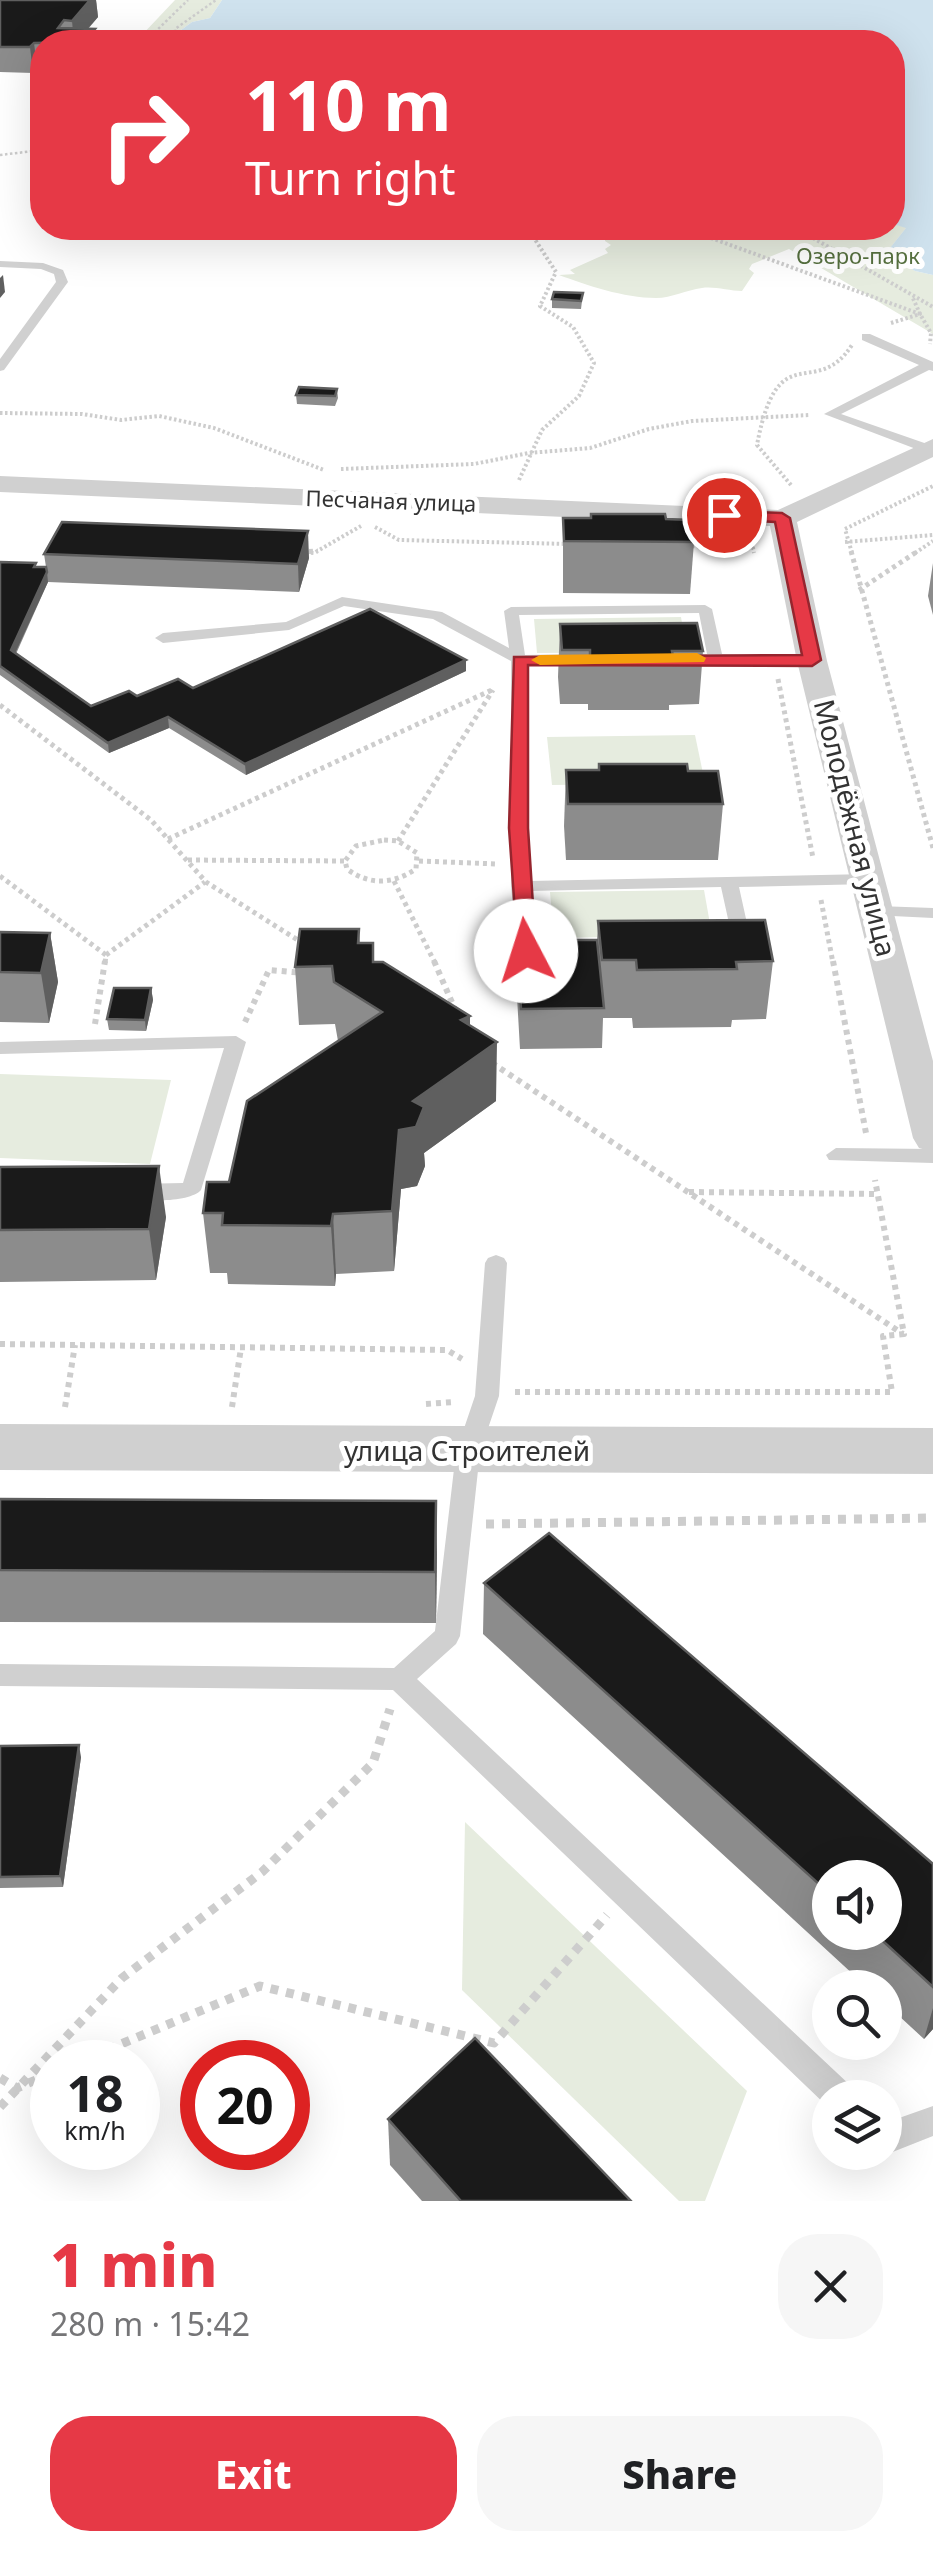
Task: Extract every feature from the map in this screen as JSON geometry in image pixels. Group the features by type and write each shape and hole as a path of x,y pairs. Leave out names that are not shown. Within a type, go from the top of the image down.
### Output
{"street":[{"path":"782,518 931,448"},
{"name":"Песчаная улица","path":"0,485 782,518"},
{"name":"Молодёжная улица","path":"782,518 812,660 933,1138"},
{"name":"улица Строителей","path":"0,1447 933,1451"}],"lane":[{"path":"0,264 43,266 59,272 62,282 0,366"},
{"path":"866,337 931,366"},
{"path":"830,414 931,366"},
{"path":"830,414 931,448"},
{"path":"164,638 288,626 342,601 436,615 521,668 598,659"},
{"path":"565,950 526,951 520,886 521,668 510,610 706,609 714,658"},
{"path":"656,658 812,660"},
{"path":"520,886 817,880 933,912"},
{"path":"723,947 743,946 729,882"},
{"path":"0,1048 236,1042 191,1190 115,1191"},
{"path":"836,1155 933,1156"},
{"path":"0,1675 399,1679 447,1636 468,1452 488,1385 496,1263"},
{"path":"399,1679 822,2080"},
{"path":"902,2133 933,2121"}],"path":[{"path":"157,30 188,0"},
{"path":"175,30 216,0"},
{"path":"0,155 30,151"},
{"path":"503,506 525,470 542,430 580,396 594,362 574,326 540,306 556,272 535,240"},
{"path":"717,240 920,314"},
{"path":"817,240 933,306"},
{"path":"0,414 82,414 121,420 159,416 214,428 324,470 474,464 529,453 590,448 650,429 692,422 830,414"},
{"path":"933,486 845,530 845,542 933,848"},
{"path":"294,552 314,553 367,522"},
{"path":"845,542 933,538"},
{"path":"859,590 933,538"},
{"path":"399,540 576,544"},
{"path":"674,546 753,548 756,566"},
{"path":"774,660 904,1334"},
{"path":"168,839 494,689 521,668"},
{"path":"398,841 494,689"},
{"path":"0,705 152,820 206,882 307,946"},
{"path":"369,841 398,841 410,846 419,862 416,870 394,881 354,876 344,861 356,846 369,841"},
{"path":"187,860 344,861"},
{"path":"419,862 520,865"},
{"path":"0,876 106,956"},
{"path":"394,881 453,1000 460,1030"},
{"path":"91,1045 106,956 206,882"},
{"path":"236,1042 269,970 322,975"},
{"path":"478,1054 904,1334"},
{"path":"685,1192 878,1194"},
{"path":"422,1404 488,1385 519,1391 892,1392 883,1336 904,1334"},
{"path":"0,1344 446,1350 488,1385 519,1391"},
{"path":"65,1406 76,1346"},
{"path":"232,1407 241,1348"},
{"path":"49,1406 84,1406"},
{"path":"216,1407 251,1406"},
{"path":"0,2107 122,1978 262,1872 373,1763 399,1679"},
{"path":"131,2040 260,1986 494,2043 626,1894"},
{"path":"0,2078 17,2088"},
{"path":"17,2088 30,2083"}],"green space":[{"path":"175,0 222,0 210,18 192,22 181,30 147,30"},
{"name":"Озеро-парк","path":"897,240 887,252 915,271 933,275 933,334 789,249 752,264 749,269 754,273 742,291 707,288 662,298 644,297 559,275 575,274 570,270 608,253 605,249 611,245 605,241"},
{"path":"681,617 687,652 537,653 534,619"},
{"path":"695,735 705,783 552,785 547,737"},
{"path":"704,890 712,935 554,938 550,892"},
{"path":"0,1074 171,1080 150,1164 0,1158"},
{"path":"465,1822 747,2091 705,2201 679,2201 462,1990"}],"water":[{"path":"222,0 933,0 933,275 915,271 886,253 896,240 905,240 905,30 181,30 192,22 210,18"}],"building":[{"path":"0,0 90,0 72,21 64,20 58,28 94,30 30,30 30,47 0,47"},
{"path":"554,292 583,293 581,301 552,299"},
{"path":"299,387 337,389 335,396 296,395"},
{"path":"591,514 665,514 666,519 691,520 694,542 564,541 563,518 591,518"},
{"path":"62,522 308,531 298,564 44,554"},
{"path":"0,562 36,563 34,567 46,567 47,572 11,650 91,706 129,691 137,696 178,679 193,688 370,609 466,660 245,764 168,717 108,743 0,666"},
{"path":"697,623 703,651 672,651 673,656 590,657 590,650 562,650 560,624"},
{"path":"599,764 687,764 688,771 718,771 723,804 568,804 566,770 599,770"},
{"path":"765,920 773,961 736,962 737,969 637,970 636,960 602,960 598,921"},
{"path":"300,929 359,929 358,943 373,943 373,962 383,962 470,1016 461,1020 497,1042 413,1101 424,1107 416,1127 399,1130 392,1211 333,1214 331,1226 222,1225 223,1213 203,1213 207,1182 229,1182 247,1101 382,1012 334,982 332,966 295,967"},
{"path":"0,932 50,933 41,973 0,972"},
{"path":"517,940 597,940 604,1008 521,1009"},
{"path":"114,988 151,988 145,1020 107,1019"},
{"path":"159,1166 149,1229 0,1230 0,1167"},
{"path":"0,1499 436,1501 435,1572 0,1570"},
{"path":"549,1533 933,1864 933,1987 893,1950 902,1950 902,1860 812,1860 812,1878 484,1583"},
{"path":"79,1745 60,1876 0,1877 0,1746"},
{"path":"475,2038 631,2201 461,2201 388,2119"}],"slow traffic":[{"path":"540,660 697,658"}],"route":[{"path":"526,951 518,828 520,660 812,660 782,518 724,515"}]}
